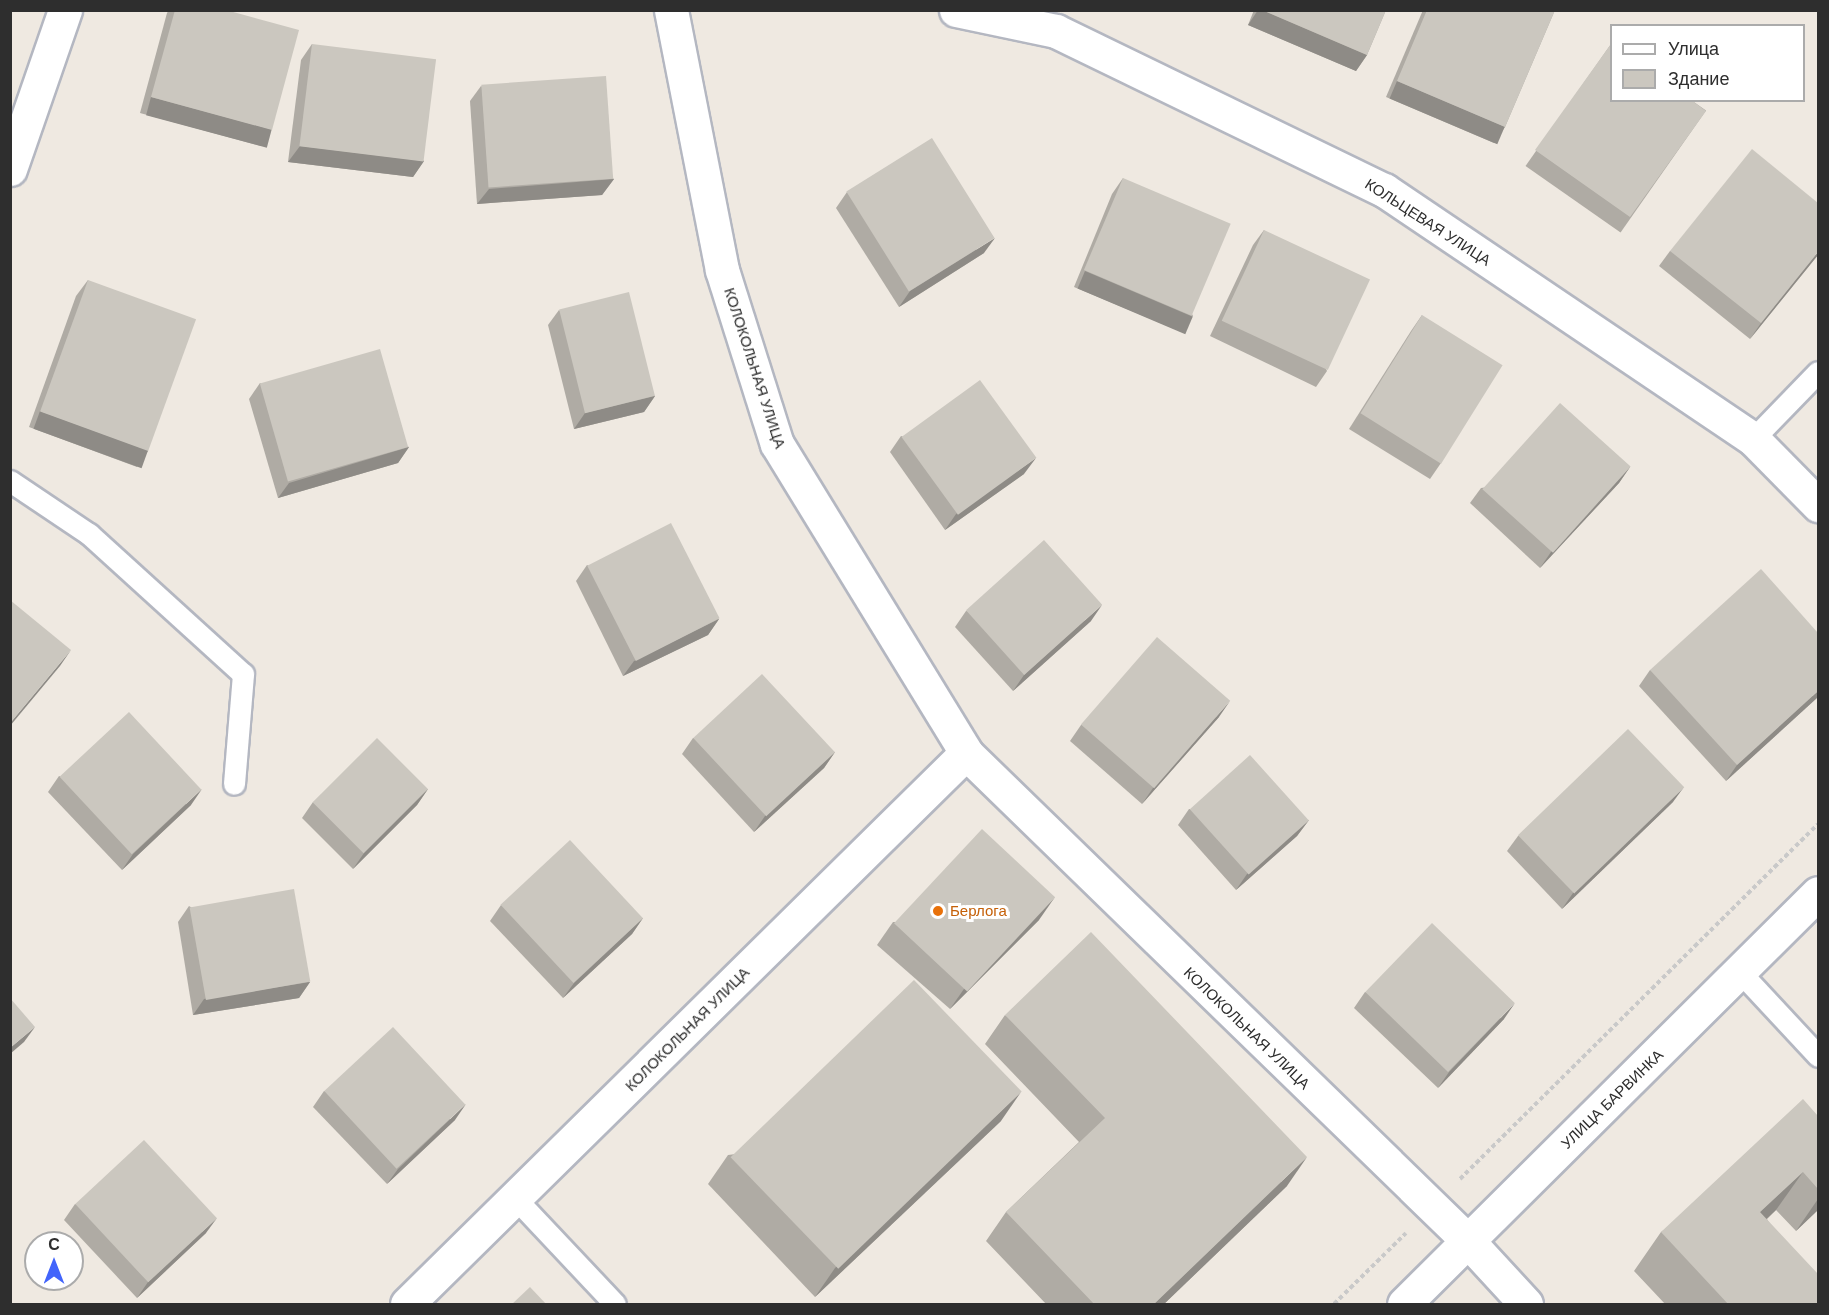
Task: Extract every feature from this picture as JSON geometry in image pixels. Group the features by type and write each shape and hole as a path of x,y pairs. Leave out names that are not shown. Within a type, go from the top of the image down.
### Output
{"street":[{"path":"10,169 65,10"},
{"name":"КОЛОКОЛЬНАЯ УЛИЦА","path":"671,10 722,270 777,444 966,753 1431,1208 1467,1240 1526,1305"},
{"name":"КОЛЬЦЕВАЯ УЛИЦА","path":"956,10 1056,31 1384,190 1753,439 1818,505"},
{"name":"КОЛОКОЛЬНАЯ УЛИЦА","path":"407,1305 966,753"},
{"name":"УЛИЦА БАРВИНКА","path":"1404,1305 1467,1240 1741,973 1818,893"}],"lane":[{"path":"1753,439 1818,372"},
{"path":"10,482 89,534 243,674 234,784"},
{"path":"1741,973 1818,1056"},
{"path":"516,1199 615,1305"}],"path":[{"path":"1334,1305 1818,824"}],"building":[{"path":"175,10 226,10 299,30 272,130 151,97"},
{"path":"1262,10 1386,10 1367,55"},
{"path":"1427,10 1555,10 1505,127 1397,81"},
{"path":"312,44 436,59 424,161 299,146"},
{"path":"1610,45 1610,102 1694,102 1706,111 1630,217 1535,150"},
{"path":"606,76 613,179 488,187 481,85"},
{"path":"932,138 995,238 909,292 846,192"},
{"path":"1752,149 1818,203 1818,252 1761,323 1670,251"},
{"path":"1123,178 1231,224 1192,316 1084,270"},
{"path":"1264,230 1370,279 1328,370 1222,321"},
{"path":"88,280 196,319 148,451 40,412"},
{"path":"629,292 655,396 585,413 559,309"},
{"path":"1422,315 1503,365 1441,464 1361,413"},
{"path":"380,349 408,447 288,482 260,383"},
{"path":"980,380 1036,458 958,515 902,437"},
{"path":"1560,403 1631,467 1553,553 1482,489"},
{"path":"671,523 720,618 636,661 587,566"},
{"path":"1044,540 1102,605 1024,675 966,610"},
{"path":"1761,569 1818,633 1818,691 1737,765 1650,670"},
{"path":"10,600 71,650 11,722 10,722"},
{"path":"1157,637 1230,701 1154,788 1081,725"},
{"path":"762,674 835,752 766,816 693,738"},
{"path":"129,712 201,790 132,854 60,777"},
{"path":"1628,729 1684,787 1574,894 1518,835"},
{"path":"377,738 428,789 364,853 313,802"},
{"path":"1250,755 1309,820 1249,875 1190,809"},
{"path":"982,829 1055,897 967,992 894,923"},
{"path":"570,840 643,918 573,983 501,905"},
{"path":"294,889 310,982 206,1000 190,907"},
{"path":"1432,923 1515,1003 1448,1072 1365,992"},
{"path":"1091,932 1307,1157 1153,1305 1095,1305 1006,1212 1105,1118 1005,1015"},
{"path":"914,980 1022,1091 838,1269 731,1157"},
{"path":"10,998 35,1027 10,1048"},
{"path":"393,1027 465,1105 397,1169 324,1091"},
{"path":"1803,1099 1818,1116 1818,1189 1803,1172 1760,1212 1818,1274 1818,1305 1729,1305 1661,1232"},
{"path":"144,1140 217,1218 148,1282 75,1204"},
{"path":"530,1287 547,1305 511,1305"}],"place":[{"name":"Берлога","path":"938,911"}]}
